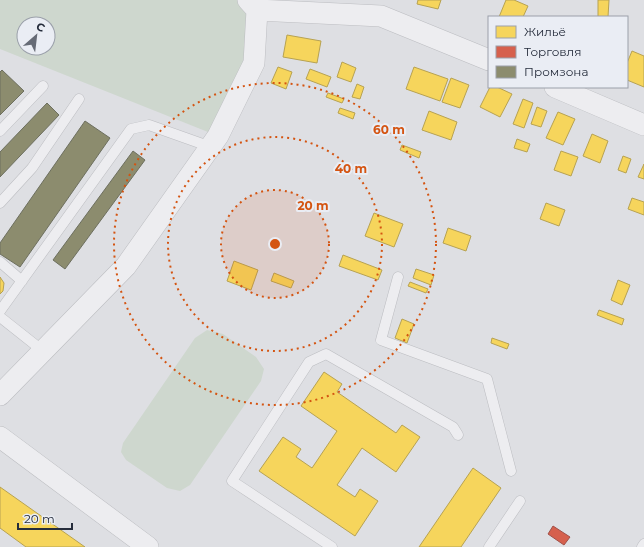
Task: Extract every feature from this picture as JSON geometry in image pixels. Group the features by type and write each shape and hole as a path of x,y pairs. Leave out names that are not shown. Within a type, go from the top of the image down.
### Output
{"street":[{"path":"0,395 126,266 211,147 218,136 254,63 253,5 381,16 488,60"},
{"path":"557,88 644,125"},
{"path":"0,437 148,547"}],"lane":[{"path":"0,131 43,86"},
{"path":"0,204 32,168 79,99"},
{"path":"0,311 131,129 149,125 211,147"},
{"path":"0,262 22,281"},
{"path":"398,277 381,340 487,379 511,471"},
{"path":"0,317 43,352"},
{"path":"332,547 232,481 309,362 326,354 452,427 458,435"},
{"path":"493,546 520,501"}],"shaded area":[{"path":"0,0 248,0 254,63 218,136 18,56 56,56 56,16 16,16 16,55 0,49"},
{"path":"207,330 223,334 256,357 264,369 261,381 190,485 180,491 167,488 126,460 121,452 123,443 195,338"}],"building: Жильё":[{"path":"418,0 441,0 438,9 417,4"},
{"path":"506,0 514,0 528,6 523,16 499,16"},
{"path":"598,0 609,0 608,16 598,16"},
{"path":"287,35 321,41 317,63 283,57"},
{"path":"632,51 644,56 644,87 628,80 628,61"},
{"path":"342,62 356,68 351,82 337,77"},
{"path":"278,67 292,72 286,89 271,83"},
{"path":"414,67 448,79 440,101 406,89"},
{"path":"310,69 331,77 327,87 306,79"},
{"path":"451,78 469,85 460,108 442,102"},
{"path":"357,84 364,87 360,99 352,97"},
{"path":"490,88 499,88 512,94 500,117 480,107"},
{"path":"328,93 344,99 342,103 326,97"},
{"path":"523,99 533,103 524,128 513,124"},
{"path":"537,107 547,111 541,127 531,124"},
{"path":"340,108 355,113 353,119 338,113"},
{"path":"429,111 457,122 451,140 422,130"},
{"path":"558,112 575,119 563,145 546,138"},
{"path":"592,134 608,141 600,163 583,156"},
{"path":"517,139 530,144 527,152 514,148"},
{"path":"402,145 421,152 419,158 400,150"},
{"path":"561,151 578,157 571,176 554,170"},
{"path":"623,156 631,159 626,173 618,170"},
{"path":"644,164 644,179 638,177"},
{"path":"632,198 644,202 644,215 628,209"},
{"path":"546,203 565,210 559,226 540,219"},
{"path":"374,213 403,224 394,247 365,236"},
{"path":"448,228 471,236 466,251 443,243"},
{"path":"343,255 382,270 378,280 339,266"},
{"path":"234,261 258,270 251,290 227,281"},
{"path":"416,269 434,275 431,285 413,278"},
{"path":"274,273 294,281 291,288 271,281"},
{"path":"0,277 4,283 3,291 0,294"},
{"path":"618,280 630,285 622,305 611,300"},
{"path":"410,282 428,289 426,293 408,286"},
{"path":"599,310 624,319 622,325 597,315"},
{"path":"402,319 414,324 407,343 395,338"},
{"path":"492,338 509,344 507,349 491,343"},
{"path":"324,372 342,384 337,392 396,433 402,425 420,437 396,472 362,448 337,485 355,497 360,489 378,501 355,536 259,471 283,437 301,449 296,457 312,468 337,431 301,406"},
{"path":"473,468 501,488 461,547 419,547"},
{"path":"0,487 85,547 26,547 0,528"}],"building: Торговля":[{"path":"553,526 570,537 564,545 548,534"}],"building: Промзона":[{"path":"2,70 24,91 0,115 0,72"},
{"path":"47,103 59,115 0,177 0,152"},
{"path":"85,121 110,138 20,267 0,254 0,243"},
{"path":"133,151 145,160 65,269 53,260"}]}
